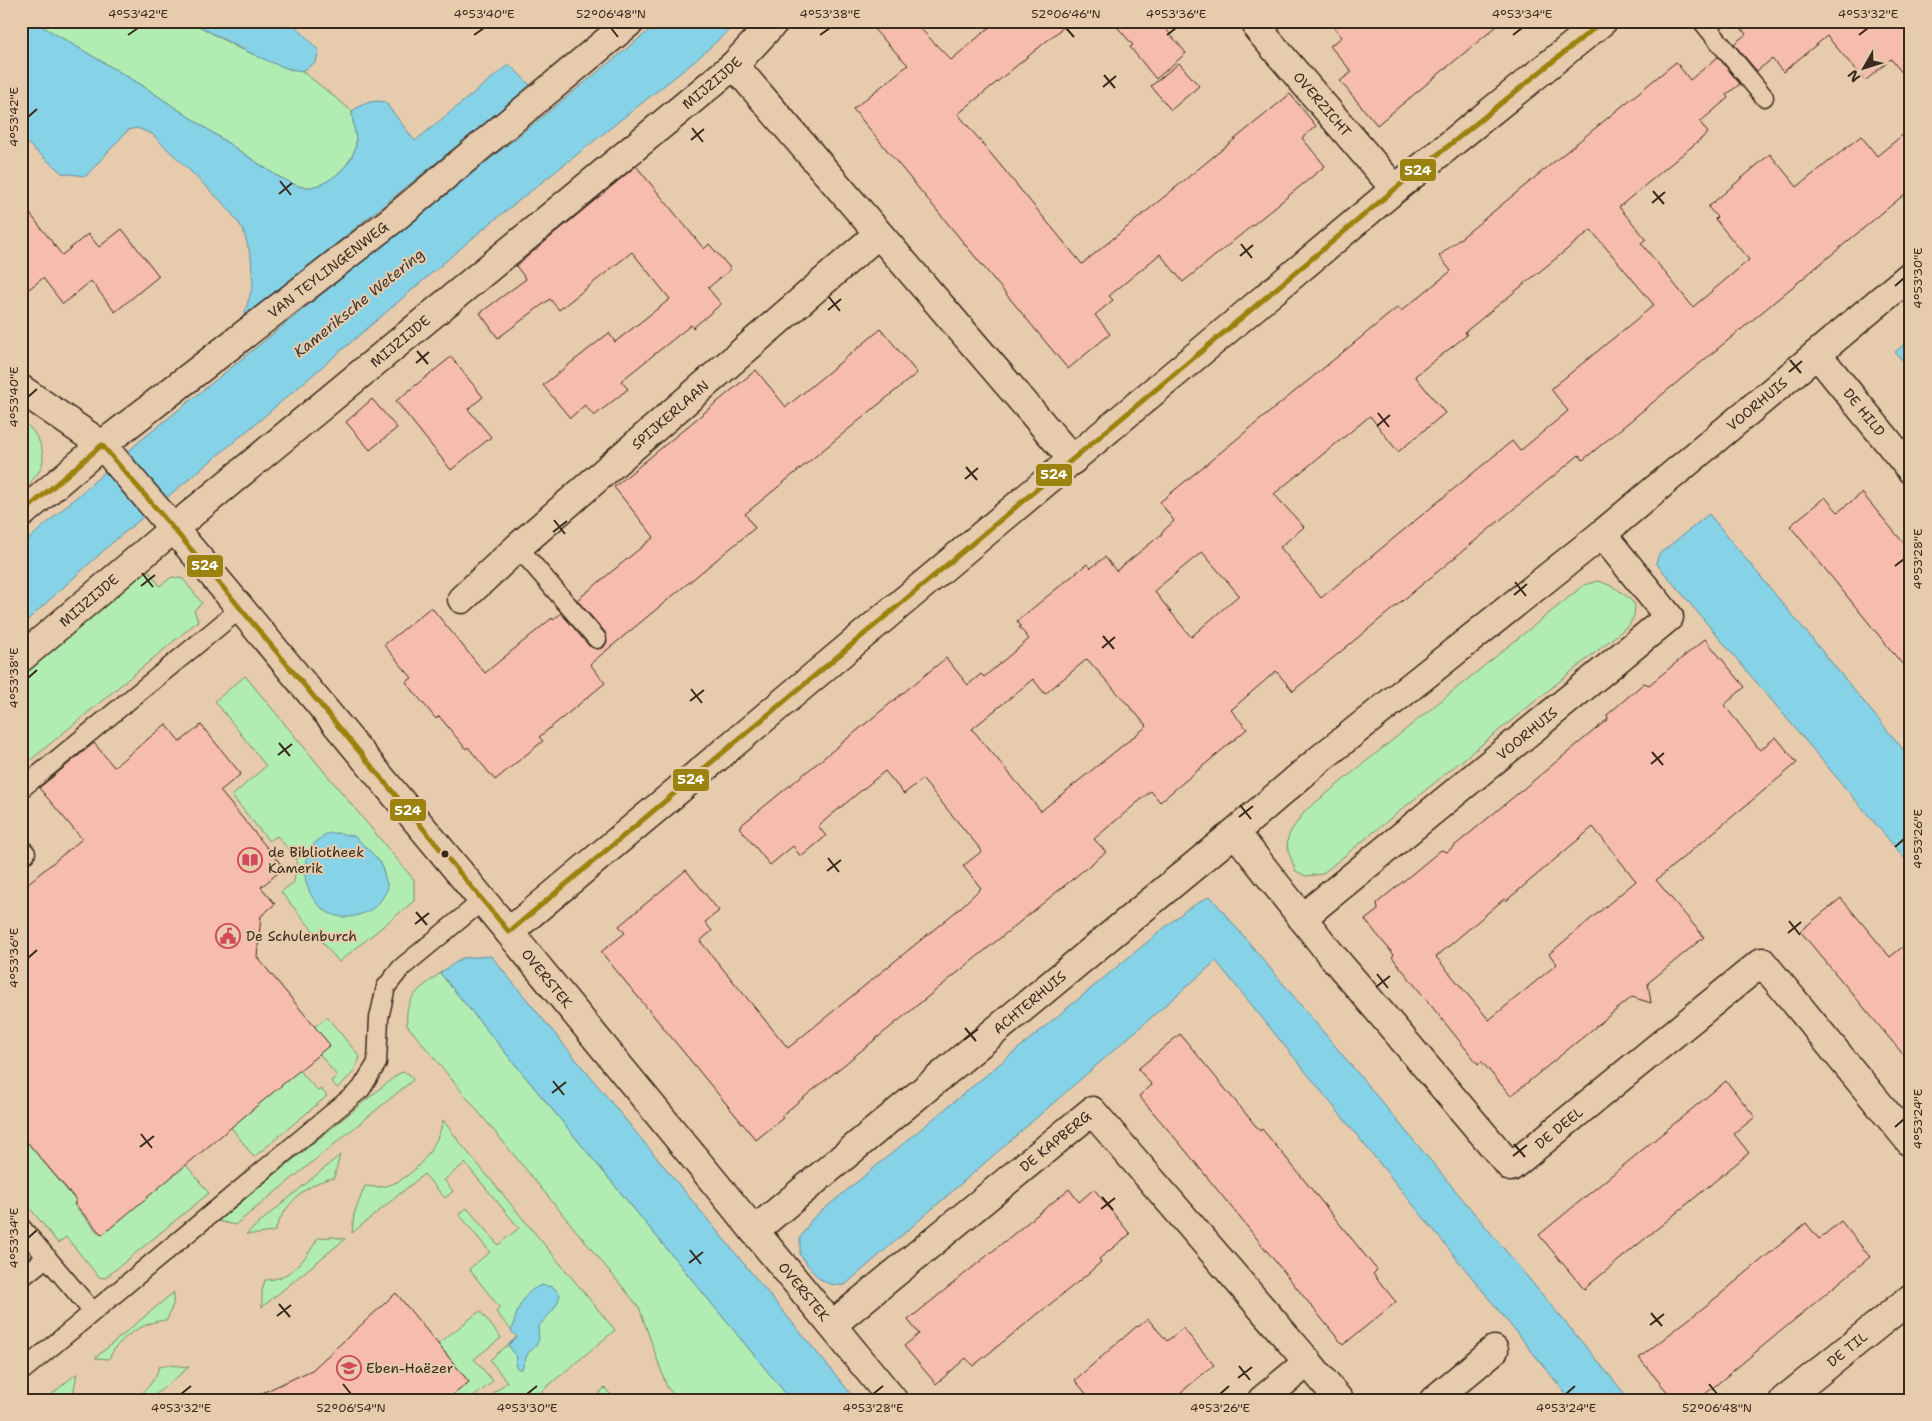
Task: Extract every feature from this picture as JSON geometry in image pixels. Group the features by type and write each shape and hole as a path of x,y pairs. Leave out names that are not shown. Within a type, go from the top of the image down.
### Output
{"street":[{"name":"VAN TEYLINGENWEG","path":"21,514 107,452 392,220 631,21"},
{"name":"MIJZIJDE","path":"21,658 169,524 734,65 775,21"},
{"name":"OVERZICHT","path":"1268,21 1258,29 1395,190"},
{"path":"509,932 1395,190 1603,21"},
{"path":"734,65 1073,460"},
{"name":"SPIJKERLAAN","path":"462,599 518,547 878,234"},
{"name":"VOORHUIS","path":"1235,832 1320,759 1602,534 1911,275"},
{"name":"DE HILD","path":"1816,354 1911,470"},
{"name":"OVERSTEK","path":"21,389 107,452 509,932 893,1400"},
{"name":"VOORHUIS","path":"1302,918 1669,617 1602,534"},
{"name":"DE DEEL","path":"1235,832 1329,952 1512,1167 1762,962 1911,1143"},
{"name":"ACHTERHUIS","path":"754,1231 1235,832"},
{"name":"DE KAPBERG","path":"832,1325 1092,1111 1339,1400"},
{"name":"DE TIL","path":"1784,1400 1911,1298"},
{"path":"1434,1400 1494,1350"},
{"path":"1262,1400 1308,1362"}],"lane":[{"path":"1702,21 1764,97"},
{"path":"518,547 597,639"},
{"path":"21,789 240,609"},
{"path":"21,1372 362,1089 377,1064 379,1018 386,987 401,968 482,901"},
{"path":"21,1227 93,1312"},
{"path":"21,1278 47,1257"}],"green space":[{"path":"33,21 190,21 236,47 289,69 302,71 352,111 356,142 353,153 343,169 328,181 310,187 296,185 277,176 140,84"},
{"path":"21,420 31,429 39,441 43,461 37,474 21,493"},
{"path":"146,568 160,586 172,577 183,579 202,603 194,610 198,621 21,768 21,675"},
{"path":"1598,581 1618,590 1635,605 1634,616 1629,625 1322,874 1306,876 1296,871 1287,845 1293,828 1305,811 1584,585"},
{"path":"245,676 414,880 414,901 339,962 281,892 294,882 297,859 277,836 269,841 232,796 266,766 215,701"},
{"path":"440,973 791,1400 678,1400 667,1387 639,1307 407,1025 408,1007 411,1000 420,989"},
{"path":"327,1017 360,1057 353,1073 337,1088 331,1081 337,1076 318,1052 314,1027"},
{"path":"298,1069 318,1091 321,1089 327,1096 254,1157 230,1126"},
{"path":"404,1072 409,1074 413,1080 235,1225 218,1221 398,1074"},
{"path":"443,1120 615,1330 531,1400 485,1400 507,1382 490,1360 517,1337 496,1312 500,1308 469,1269 490,1252 459,1214 467,1208 498,1245 519,1228 465,1163 444,1180 453,1191 445,1198 424,1174 352,1233 354,1214 365,1186 386,1186 398,1181 416,1168 431,1150 441,1130"},
{"path":"21,1135 77,1202 74,1205 100,1235 185,1164 209,1193 105,1278 99,1277 66,1237 58,1243 21,1197"},
{"path":"340,1155 334,1178 315,1184 297,1197 278,1222 275,1231 246,1234"},
{"path":"333,1237 345,1239 262,1307 262,1291 265,1280 274,1279 290,1272 309,1253 318,1238"},
{"path":"174,1292 173,1304 167,1320 141,1327 133,1332 118,1344 109,1359 95,1358"},
{"path":"480,1311 501,1338 474,1359 493,1381 470,1400 447,1400 469,1382 438,1344"},
{"path":"168,1365 189,1367 149,1400 131,1400 140,1394 155,1378 159,1367"},
{"path":"77,1373 72,1400 45,1400"},
{"path":"605,1388 615,1400 591,1400"}],"water":[{"path":"21,21 33,21 140,84 277,176 302,187 319,185 328,181 343,169 349,161 356,145 352,111 364,104 376,101 385,102 415,141 509,64 531,86 243,319 253,285 251,257 243,229 226,206 152,134 137,128 128,130 86,176 62,173 21,138"},
{"path":"190,21 291,21 319,51 316,62 303,70 294,70 280,66 246,51"},
{"name":"Kameriksche Wetering","path":"661,21 739,21 695,61 488,225 253,426 113,542 21,626 21,546 140,441"},
{"path":"1911,338 1911,369 1910,370 1895,352"},
{"path":"1709,514 1911,759 1911,866 1656,563 1659,554"},
{"path":"337,833 354,836 381,863 388,888 382,899 375,906 367,912 355,916 340,917 328,912 317,904 305,879 305,866 309,852 324,835"},
{"path":"1210,896 1630,1400 1571,1400 1216,961 845,1285 829,1284 814,1273 800,1255 800,1238 812,1219 1186,910"},
{"path":"491,956 856,1400 791,1400 440,973 462,958"},
{"path":"542,1285 553,1287 560,1294 559,1299 555,1308 538,1327 539,1339 536,1346 528,1353 522,1369 518,1369 515,1365 517,1357 508,1345 517,1337 511,1331 522,1301 528,1293"}],"building":[{"path":"866,21 913,21 951,60 997,21 1071,21 958,114 1082,264 1290,94 1316,126 1302,138 1325,166 1183,282 1160,254 1109,296 1113,300 1095,315 1110,334 1068,369 853,109 908,65"},
{"path":"1112,21 1159,21 1186,53 1156,79 1130,47 1133,45"},
{"path":"1329,21 1503,21 1377,125 1340,81 1352,72 1330,46 1342,37"},
{"path":"1735,21 1911,21 1911,84 1891,59 1865,81 1827,36 1783,72 1772,59 1757,71 1734,44 1746,34"},
{"path":"1718,57 1740,84 1726,95 1728,98 1700,122 1708,133 1619,207 1646,239 1641,243 1693,307 1749,260 1715,219 1717,217 1708,207 1770,154 1797,187 1861,136 1877,156 1911,128 1911,189 1583,460 1579,455 1293,691 1276,671 1231,710 1247,729 1160,802 1151,791 1094,839 1106,852 781,1116 783,1118 756,1140 601,952 625,933 619,926 686,870 719,911 705,922 712,931 700,941 788,1048 959,909 981,888 963,866 982,851 922,779 904,794 885,771 818,826 826,836 801,857 793,846 770,865 739,827 946,658 968,685 981,674 984,677 1029,639 1019,627 1021,626 1017,621 1087,564 1091,568 1105,557 1116,571 1162,534 1174,521 1160,502 1398,307 1401,311 1451,271 1439,256 1676,62 1690,80","holes":["1591,230 1654,305 1551,389 1568,411 1520,451 1512,441 1321,598 1280,547 1304,527 1274,494 1370,416 1398,452 1445,413 1415,376 1467,335 1465,332","1202,552 1239,595 1191,637 1154,591","1087,659 1147,726 1041,811 972,729 1033,679 1045,694"]},
{"path":"1179,63 1199,86 1171,110 1151,86"},
{"path":"636,166 704,249 709,244 731,269 708,288 721,304 693,328 691,325 621,381 628,389 594,416 585,405 570,418 543,385 609,333 615,342 670,299 632,252 559,310 550,299 498,338 480,313 526,279 516,266"},
{"path":"21,202 62,255 88,234 99,247 122,229 159,276 115,312 91,281 63,304 43,278 21,295"},
{"path":"881,329 917,373 745,514 755,528 590,664 605,683 539,737 543,741 495,780 439,716 436,719 406,682 412,678 384,645 431,607 485,673 552,618 553,620 561,613 589,646 598,649 604,647 607,642 605,632 577,600 654,537 614,487 756,370 786,407"},
{"path":"451,357 483,397 468,409 491,437 451,470 396,401"},
{"path":"372,399 397,428 370,450 346,422"},
{"path":"1862,493 1911,552 1911,675 1790,526 1825,497 1838,512"},
{"path":"1705,639 1745,687 1724,705 1760,750 1776,737 1797,763 1656,880 1704,937 1648,983 1651,1003 1632,997 1511,1096 1481,1061 1478,1064 1392,957 1394,955 1365,920 1378,910 1377,903 1441,850 1447,852 1608,719 1607,715 1644,683 1649,685","holes":["1593,827 1636,881 1549,954 1557,964 1489,1020 1436,957 1504,899 1506,901"]},
{"path":"166,724 180,742 201,725 241,774 220,791 284,868 261,887 275,904 261,916 257,957 330,1045 102,1235 74,1203 77,1201 21,1135 21,889 82,839 39,788 94,743 114,767"},
{"path":"1841,898 1890,957 1911,940 1911,1064 1800,931"},
{"path":"1180,1034 1260,1131 1262,1129 1377,1270 1373,1274 1396,1302 1343,1345 1139,1096 1152,1085 1138,1069"},
{"path":"1726,1081 1755,1117 1734,1134 1749,1153 1584,1289 1539,1235"},
{"path":"1069,1189 1079,1202 1094,1189 1130,1234 1099,1259 1101,1262 1084,1277 973,1366 966,1358 936,1384 904,1346 919,1334 908,1320"},
{"path":"1841,1221 1870,1257 1698,1400 1674,1400 1639,1358 1717,1297 1806,1223 1819,1239"},
{"path":"396,1293 469,1382 447,1400 247,1400 312,1370"},
{"path":"1148,1319 1167,1341 1183,1328 1214,1365 1180,1393 1179,1400 1091,1400 1075,1380 1137,1326"}],"transit line":[{"name":"524","path":"509,932 1395,189 1603,21"},
{"name":"524","path":"102,445 207,568 509,932"},
{"name":"524","path":"21,514 102,445"}],"place":[{"name":"de Bibliotheek Kamerik","path":"250,860"},
{"name":"De Schulenburch","path":"228,936"},
{"name":"Eben-Haëzer","path":"349,1368"}]}
